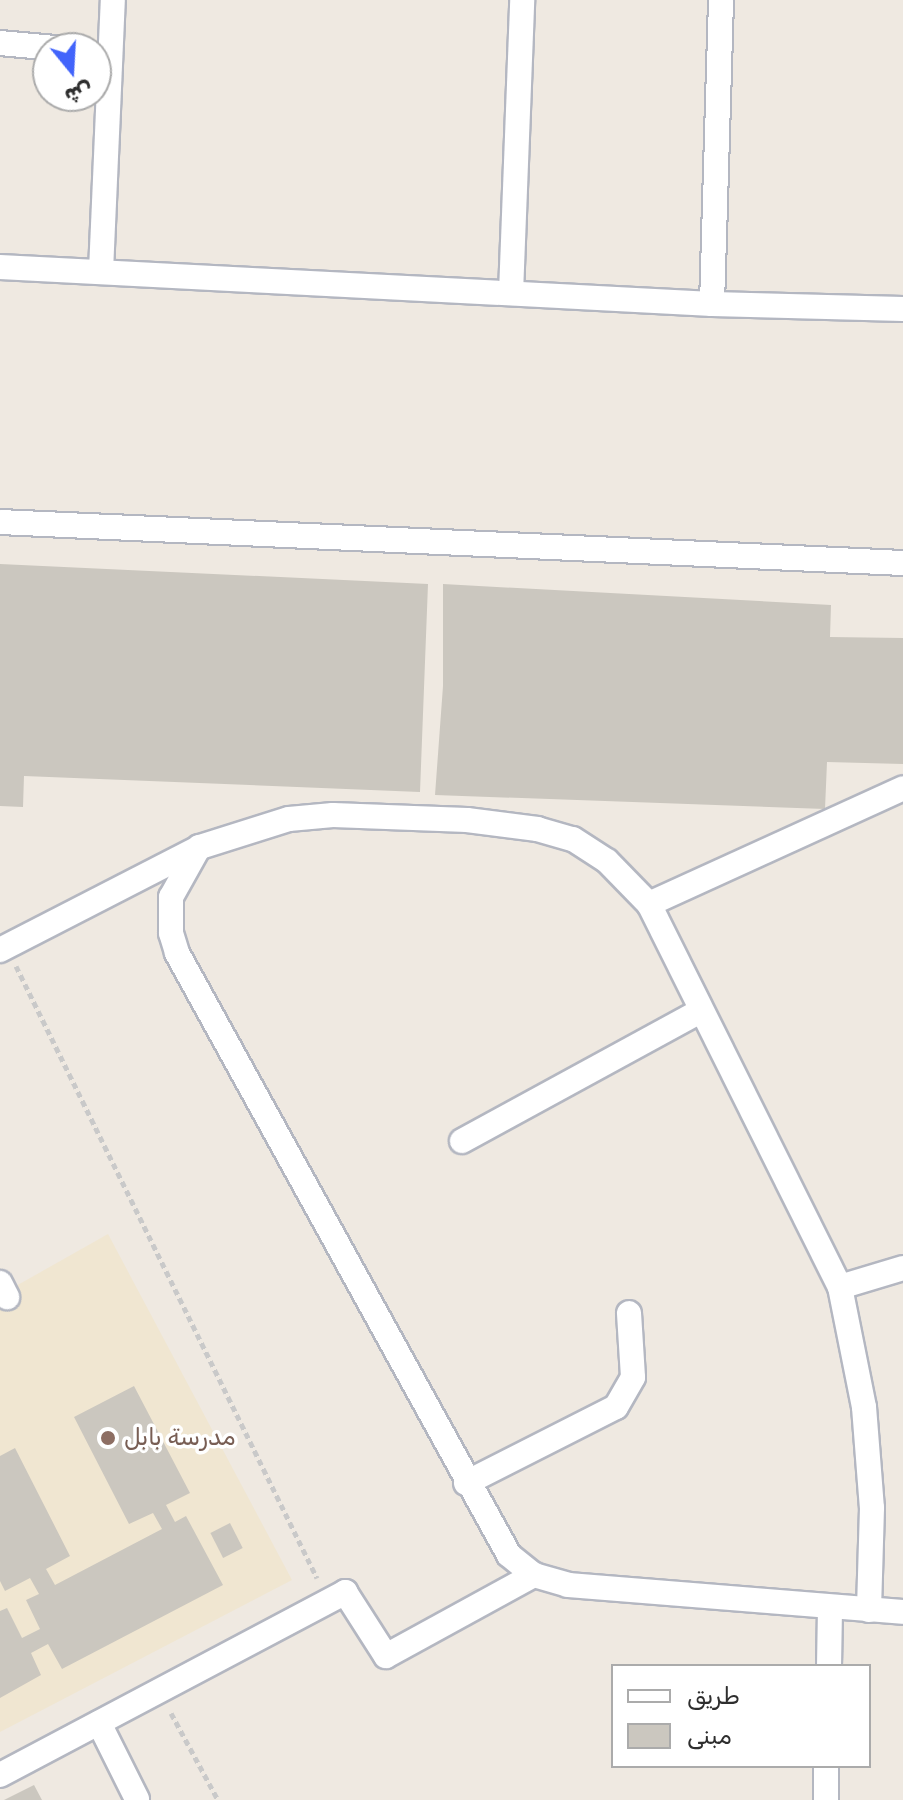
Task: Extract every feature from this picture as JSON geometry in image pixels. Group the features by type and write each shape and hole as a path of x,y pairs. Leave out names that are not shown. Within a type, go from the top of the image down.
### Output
{"street":[{"path":"107,32 113,0"},
{"path":"511,293 522,0"},
{"path":"712,304 721,0"},
{"path":"0,43 32,46"},
{"path":"101,271 103,112"},
{"path":"0,267 712,304 903,309"},
{"path":"0,522 903,563"},
{"path":"649,904 903,788"},
{"path":"3,948 200,847 289,819 333,815 467,820 537,829 573,839 607,861 649,904 840,1287 864,1407 872,1508 869,1610"},
{"path":"200,847 171,897 171,933 177,953 466,1483 509,1555 534,1575 568,1585 903,1612"},
{"path":"462,1141 700,1011"},
{"path":"840,1287 903,1268"},
{"path":"466,1483 616,1407 633,1377 629,1313"},
{"path":"0,1775 345,1592 386,1656 534,1575"},
{"path":"829,1664 830,1607"},
{"path":"99,1723 137,1799"},
{"path":"826,1768 826,1800"}],"path":[{"path":"3,948 328,1601"},
{"path":"159,1691 218,1800"}],"shaded area":[{"name":"مدرسة بابل","path":"108,1234 292,1580 0,1732 0,1295"}],"building":[{"path":"0,564 428,584 420,792 24,776 23,807 0,806"},
{"path":"443,584 831,605 830,637 903,638 903,764 827,762 825,809 435,795 443,686"},
{"path":"134,1386 190,1493 166,1505 175,1522 186,1516 223,1585 62,1669 48,1644 31,1653 41,1675 0,1698 0,1611 7,1608 22,1638 40,1629 26,1600 39,1594 30,1578 5,1591 0,1581 0,1456 15,1448 70,1556 46,1569 55,1585 162,1529 153,1513 129,1524 74,1417"},
{"path":"230,1523 243,1548 223,1558 210,1533"},
{"path":"34,1785 42,1800 4,1800"}],"place":[{"name":"مدرسة بابل","path":"108,1438"}]}
